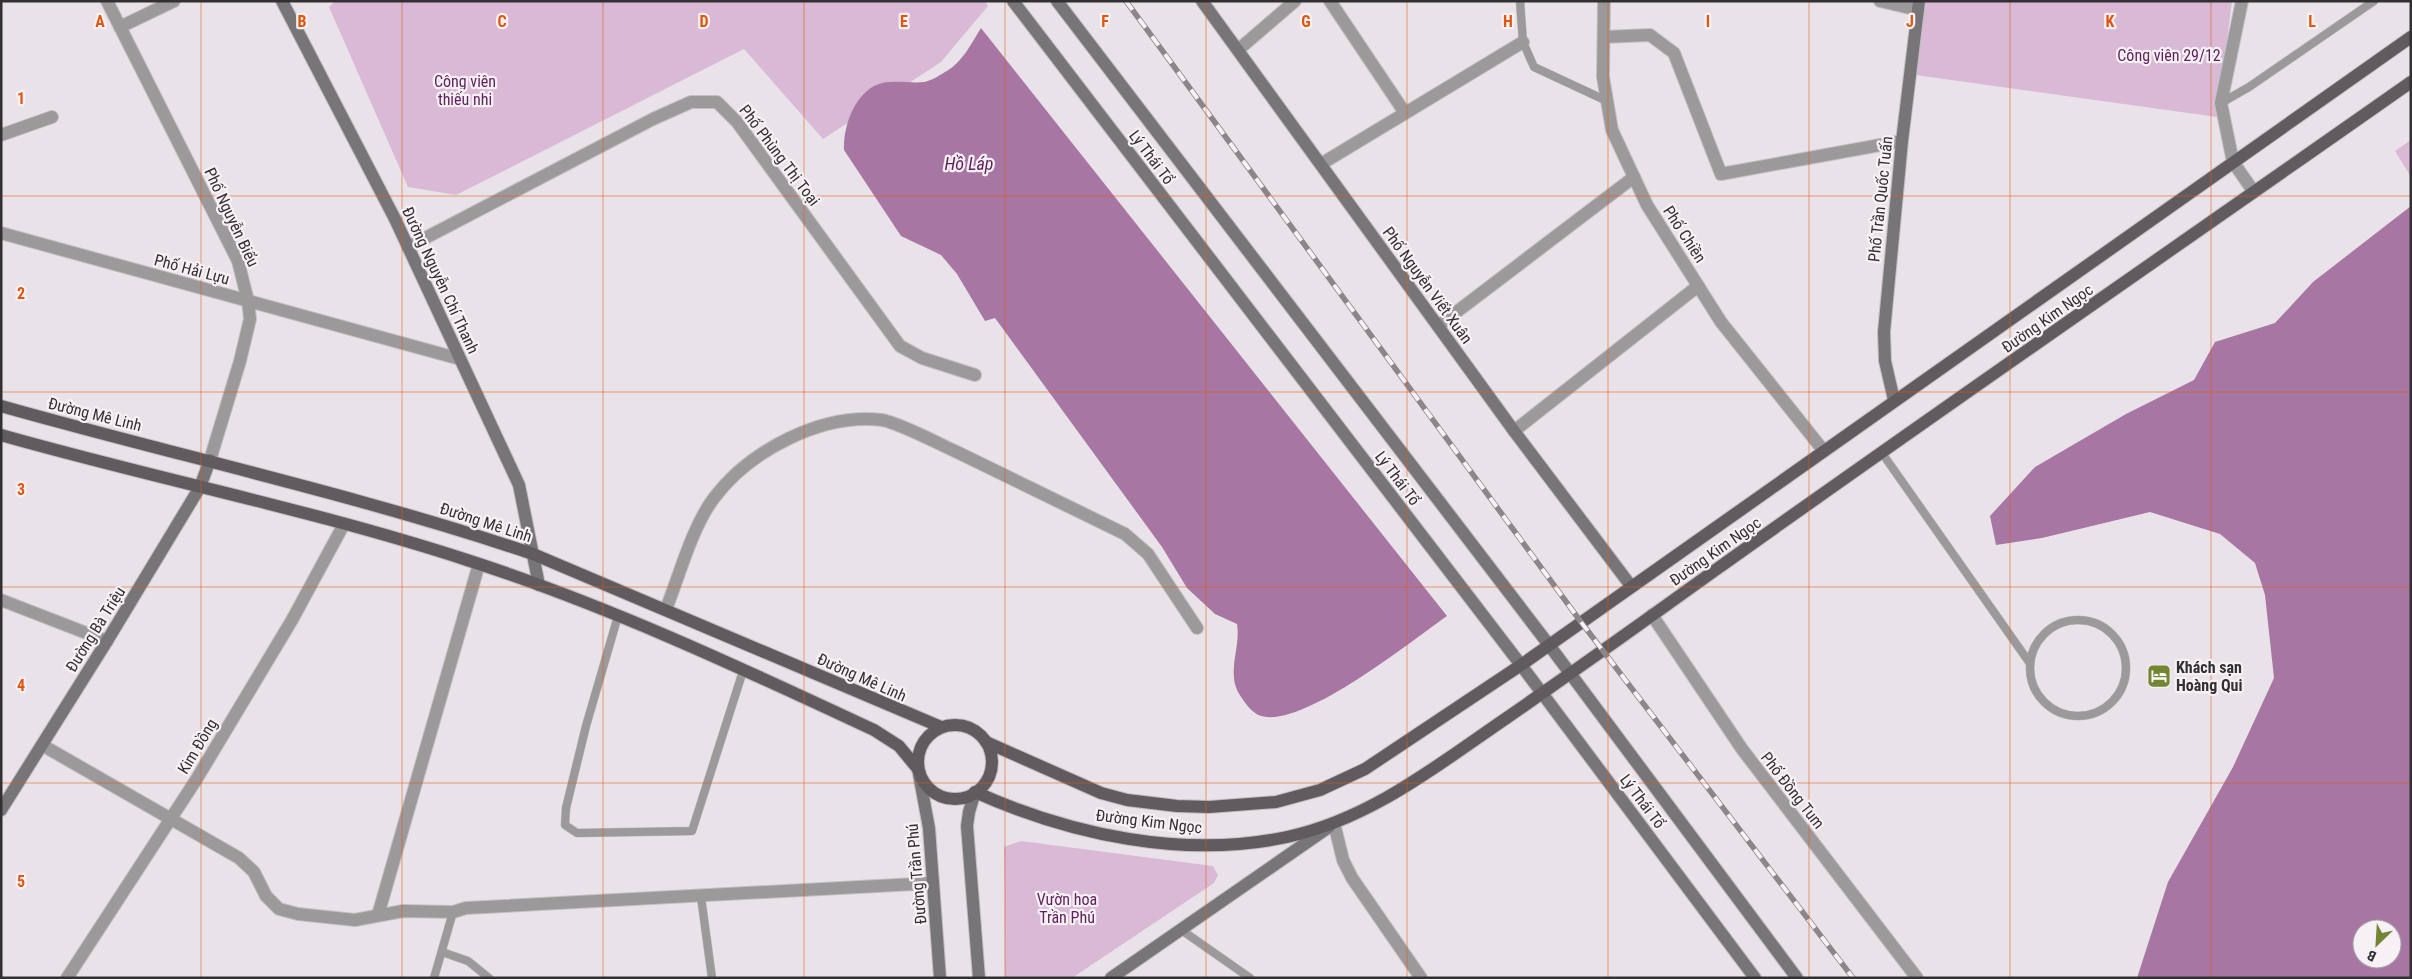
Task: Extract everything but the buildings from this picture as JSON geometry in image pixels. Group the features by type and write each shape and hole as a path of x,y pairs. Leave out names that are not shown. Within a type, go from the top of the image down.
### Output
{"main road":[{"name":"Đường Nguyễn Chí Thanh","path":"282,1 408,247 519,485 539,584"},
{"name":"Lý Thái Tổ","path":"1013,1 1521,665 1755,978"},
{"name":"Lý Thái Tổ","path":"1057,1 1549,645 1797,978"},
{"name":"Phố Nguyễn Viết Xuân","path":"1202,1 1514,431 1632,586"},
{"name":"Phố Trần Quốc Tuấn","path":"1894,400 1884,360 1884,332 1902,141 1918,6"},
{"name":"Đường Kim Ngọc","path":"986,742 1093,790 1127,800 1160,805 1209,807 1276,802 1320,790 1365,769 1521,665 1823,450 2411,37"},
{"name":"Đường Kim Ngọc","path":"975,792 1032,815 1069,826 1125,838 1184,844 1243,843 1288,837 1334,823 1384,800 1570,674 2411,82"},
{"name":"Đường Mê Linh","path":"1,406 210,460 468,532 533,554 941,727"},
{"path":"1,435 344,524 539,584 618,616 880,733 902,748 918,769 926,785 941,796 959,798 975,792 987,780 991,769 990,753 986,742 975,731 966,727 951,725 941,727 932,733 922,744 918,759 918,769"},
{"name":"Đường Bà Triệu","path":"1,810 107,641 200,487 210,460"},
{"name":"Đường Trần Phú","path":"918,769 929,828 940,978"},
{"path":"975,792 967,826 979,978"},
{"path":"1111,978 1334,823"}],"street":[{"name":"Phố Nguyễn Biểu","path":"107,1 238,261 248,301 250,318 240,361 210,460"},
{"path":"120,26 174,1"},
{"path":"1238,50 1295,1"},
{"path":"1330,1 1405,113"},
{"name":"Phố Chiền","path":"1604,1 1603,77 1612,130 1647,205 1721,322 1823,450"},
{"path":"1880,1 1918,6"},
{"path":"2242,1 2221,103 2233,162 2254,192"},
{"path":"1604,37 1650,35 1674,53 1721,174 1902,141"},
{"path":"1321,164 1523,42"},
{"name":"Phố Phùng Thị Toại","path":"408,247 690,102 717,102 737,122 900,346 922,358 974,375"},
{"path":"1,134 52,117"},
{"path":"1438,326 1634,177"},
{"name":"Phố Hải Lựu","path":"1,233 460,359"},
{"path":"1514,431 1698,286"},
{"path":"666,609 700,523 714,498 755,458 781,441 817,428 845,420 884,420 927,438 1125,534 1148,554 1197,628"},
{"name":"Kim Đồng","path":"67,978 170,819 292,620 344,524"},
{"path":"378,915 479,564"},
{"path":"1,600 107,641"},
{"name":"Phố Đồng Tum","path":"1652,615 1742,749 1917,978"},
{"path":"42,744 239,858 254,872 266,896 279,909 298,914 355,920 403,911 454,912 466,908 701,897 934,883"},
{"path":"1334,823 1343,860 1352,878 1421,978"}],"lane":[{"path":"1520,1 1523,42 1534,67 1607,101"},
{"path":"2221,103 2249,87 2374,1"},
{"path":"1882,453 2029,662 2030,678 2035,692 2045,704 2057,712 2072,716 2089,716 2104,709 2116,698 2124,683 2126,666 2123,650 2114,636 2100,626 2084,620 2068,620 2054,626 2042,635 2033,648 2029,662"},
{"path":"618,616 586,726 566,808 565,824 576,833 692,831 743,671"},
{"path":"701,897 712,978"},
{"path":"434,978 454,912"},
{"path":"1180,929 1250,978"},
{"path":"442,952 468,961 488,978"}],"green space":[{"name":"Công viên thiếu nhi","path":"335,1 985,1 988,6 941,62 823,139 744,49 456,195 408,187 329,7"},
{"name":"Công viên 29/12","path":"1925,1 2232,1 2217,117 1915,75"},
{"path":"2411,140 2411,177 2395,151"},
{"name":"Vườn hoa Trần Phú","path":"1021,841 1213,866 1218,875 1214,883 1072,978 1005,978 1004,847"}],"water":[{"name":"Hồ Láp","path":"981,28 1447,616 1357,680 1303,709 1280,716 1261,716 1248,706 1235,684 1234,667 1238,632 1237,624 1215,614 1187,588 1162,547 995,318 985,321 957,274 941,255 901,236 844,150 845,132 851,114 860,98 867,91 874,86 886,82 924,82 937,77 956,64 970,47"},
{"path":"2411,206 2411,978 2137,978 2168,882 2233,767 2274,678 2265,595 2255,563 2220,534 2150,512 2042,538 1996,545 1990,516 2035,467 2126,414 2194,380 2215,342 2275,323 2313,282"}],"railway":[{"path":"1126,1 1581,622 1853,978"}],"place":[{"name":"Khách sạn Hoàng Qui","path":"2159,676"}]}
